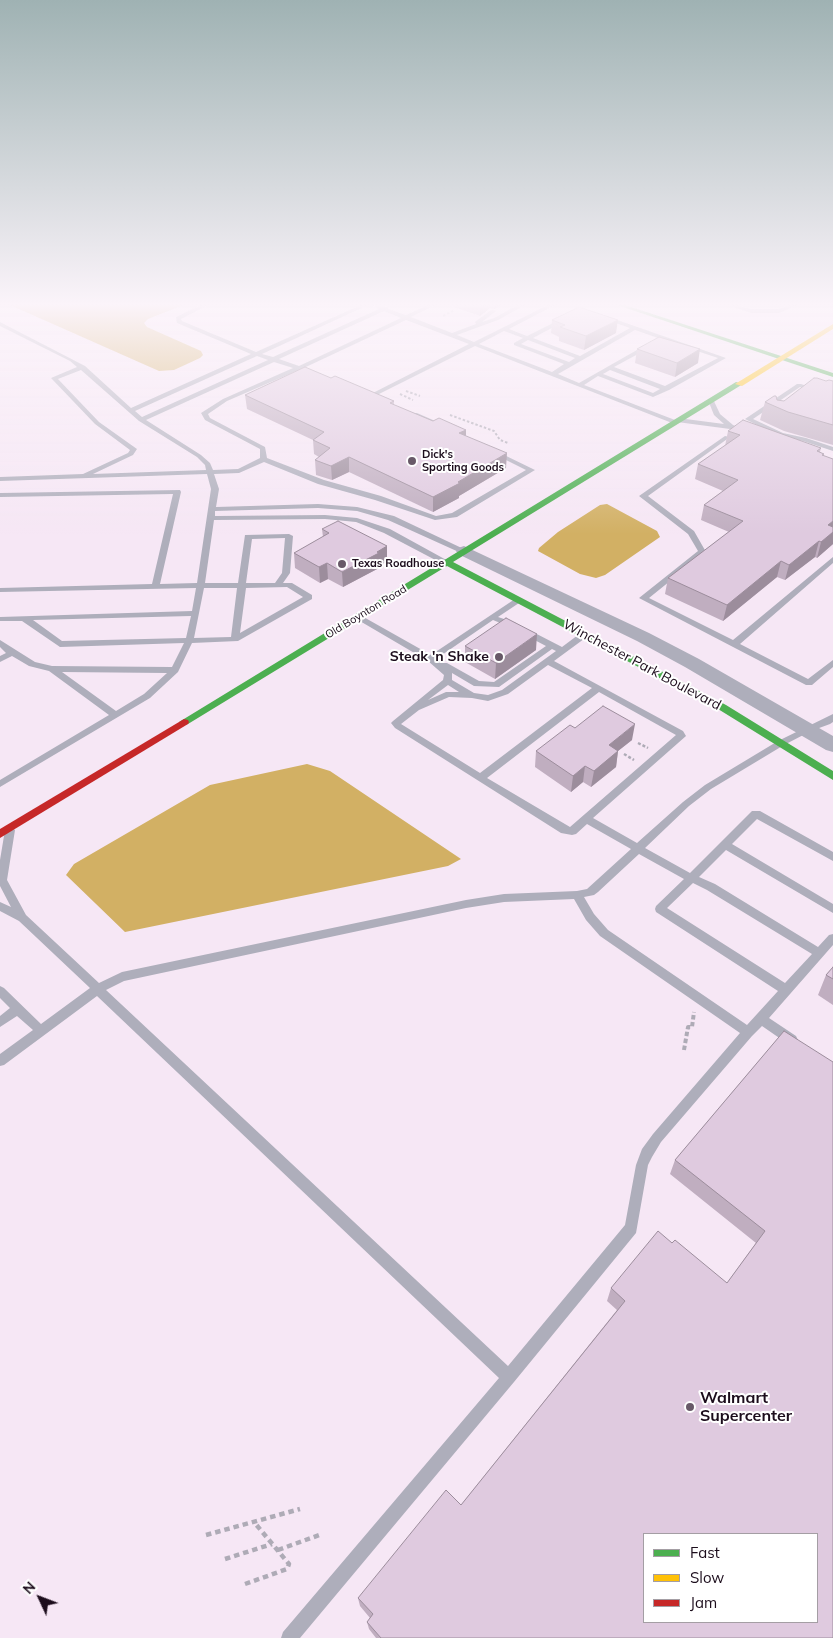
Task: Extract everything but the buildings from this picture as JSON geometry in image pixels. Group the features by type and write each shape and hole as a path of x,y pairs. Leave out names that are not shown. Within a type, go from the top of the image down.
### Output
{"street":[{"name":"Old Boynton Road","path":"0,834 741,381"},
{"name":"Winchester Park Boulevard","path":"464,551 643,637 744,691 833,745"},
{"name":"Winchester Park Boulevard","path":"446,562 518,601 672,679 833,776"}],"lane":[{"path":"57,381 97,423 134,449 131,454 81,476"},
{"path":"0,784 147,696 175,670 189,641 196,613 215,489 208,464 177,441 141,420 98,381"},
{"path":"130,411 196,381"},
{"path":"141,420 225,381"},
{"path":"264,459 263,448 207,419 204,414 224,400 267,381"},
{"path":"369,397 400,381"},
{"path":"574,381 676,421 731,427 755,436"},
{"path":"581,384 585,381"},
{"path":"617,381 653,396 680,381"},
{"path":"646,381 667,389"},
{"path":"833,397 799,385 748,419 765,424 781,435 804,439 833,450"},
{"path":"361,394 382,402"},
{"path":"781,408 784,395"},
{"path":"711,400 717,415 731,427"},
{"path":"405,411 454,431"},
{"path":"771,442 781,435"},
{"path":"727,437 643,496 692,534 702,552 643,598 809,683 833,663"},
{"path":"0,479 239,471 264,459 320,482 378,498 435,518 454,515 531,470 488,448"},
{"path":"0,495 177,492 155,586"},
{"path":"212,514 318,506 357,509 397,520 464,551"},
{"path":"212,514 325,517 358,520 387,531 446,562"},
{"path":"235,639 248,537 290,536 286,573 278,584"},
{"path":"734,644 829,568 833,559"},
{"path":"0,590 278,584 289,585 309,597 235,639 60,644 24,618"},
{"path":"435,657 518,601"},
{"path":"0,619 196,613"},
{"path":"357,617 435,657 446,666 477,684 490,686 500,684 552,646"},
{"path":"492,618 509,623 561,650"},
{"path":"547,660 680,733 681,736 572,831 564,830 480,778 398,726 396,722 416,708 449,694 488,698 505,692 547,660 585,634"},
{"path":"0,644 32,664 52,669 175,670"},
{"path":"0,659 12,653"},
{"path":"416,708 420,702 447,681 448,674 435,657"},
{"path":"52,669 116,715"},
{"path":"447,681 472,695"},
{"path":"480,778 598,688"},
{"path":"0,1061 98,989 122,977 466,904 504,898 576,895 590,892 708,787 781,744 808,729 827,722 833,717"},
{"path":"786,990 660,909 756,814 833,857"},
{"path":"586,819 691,878 711,886 819,954"},
{"path":"10,828 2,880 23,918"},
{"path":"725,844 833,909"},
{"path":"576,895 590,917 604,933 748,1032"},
{"path":"0,906 23,918 509,1377"},
{"path":"289,1638 509,1377 631,1228 642,1165 657,1138 748,1032 833,938"},
{"path":"0,991 41,1031"},
{"path":"0,1022 18,1009"},
{"path":"761,1019 802,1046"}],"path":[{"path":"415,394 420,396"},
{"path":"408,398 413,400"},
{"path":"447,414 494,431 500,440 508,443"},
{"path":"638,743 651,750"},
{"path":"624,754 636,762"},
{"path":"684,1050 688,1027 693,1027 694,1009"},
{"path":"206,1535 300,1509"},
{"path":"246,1584 287,1569 290,1564 254,1522"},
{"path":"278,1550 322,1534"},
{"path":"225,1559 272,1544"}],"shaded area":[{"path":"607,504 657,531 660,537 605,575 596,578 580,574 538,551 558,532 600,505"},
{"path":"307,764 330,771 461,859 448,866 125,932 66,875 74,864 210,785"}],"traffic: fast":[{"path":"184,722 739,384"},
{"path":"446,562 722,707 833,776"}],"traffic: slow":[{"path":"739,384 743,381"}],"traffic: jam":[{"path":"0,834 184,722"}],"place":[{"name":"Dick's Sporting Goods","path":"412,461"},
{"name":"Texas Roadhouse","path":"342,564"},
{"name":"Steak 'n Shake","path":"499,657"},
{"name":"Walmart Supercenter","path":"690,1407"}]}
